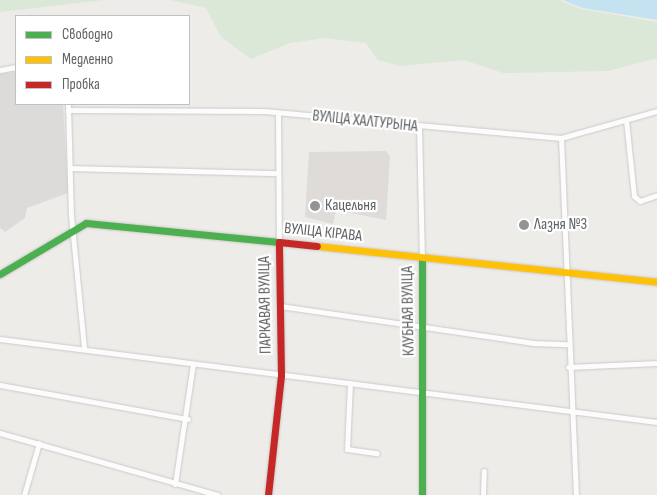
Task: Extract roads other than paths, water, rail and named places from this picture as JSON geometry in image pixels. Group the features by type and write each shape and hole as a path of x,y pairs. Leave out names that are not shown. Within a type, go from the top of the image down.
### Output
{"main road":[{"name":"ВУЛІЦА КІРАВА","path":"0,274 73,227 100,223 657,282"},
{"name":"ПАРКАВАЯ ВУЛІЦА","path":"268,495 280,375 279,242"},
{"name":"КЛУБНАЯ ВУЛІЦА","path":"422,258 424,394 422,495"}],"street":[{"path":"0,70 15,67"},
{"path":"68,105 73,227 84,348"},
{"name":"ВУЛІЦА ХАЛТУРЫНА","path":"68,110 278,113 419,128 561,138 657,111"},
{"name":"ПАРКАВАЯ ВУЛІЦА","path":"278,113 279,242"},
{"path":"626,120 634,196 640,201 657,195"},
{"name":"КЛУБНАЯ ВУЛІЦА","path":"419,128 422,258"},
{"path":"561,138 564,273 576,495"},
{"path":"70,168 278,173"},
{"path":"280,306 567,344"},
{"path":"0,339 84,348 424,394 657,422"},
{"path":"568,368 657,362"},
{"path":"175,484 188,419 193,364"},
{"path":"350,383 347,449 377,453"},
{"path":"0,385 188,419"},
{"path":"0,433 217,495"},
{"path":"24,495 39,443"},
{"path":"483,495 484,471"}],"water":[{"path":"563,0 657,0 657,20 582,8"}],"place":[{"name":"Кацельня","path":"315,206"},
{"name":"Лазня №3","path":"524,225"}]}
